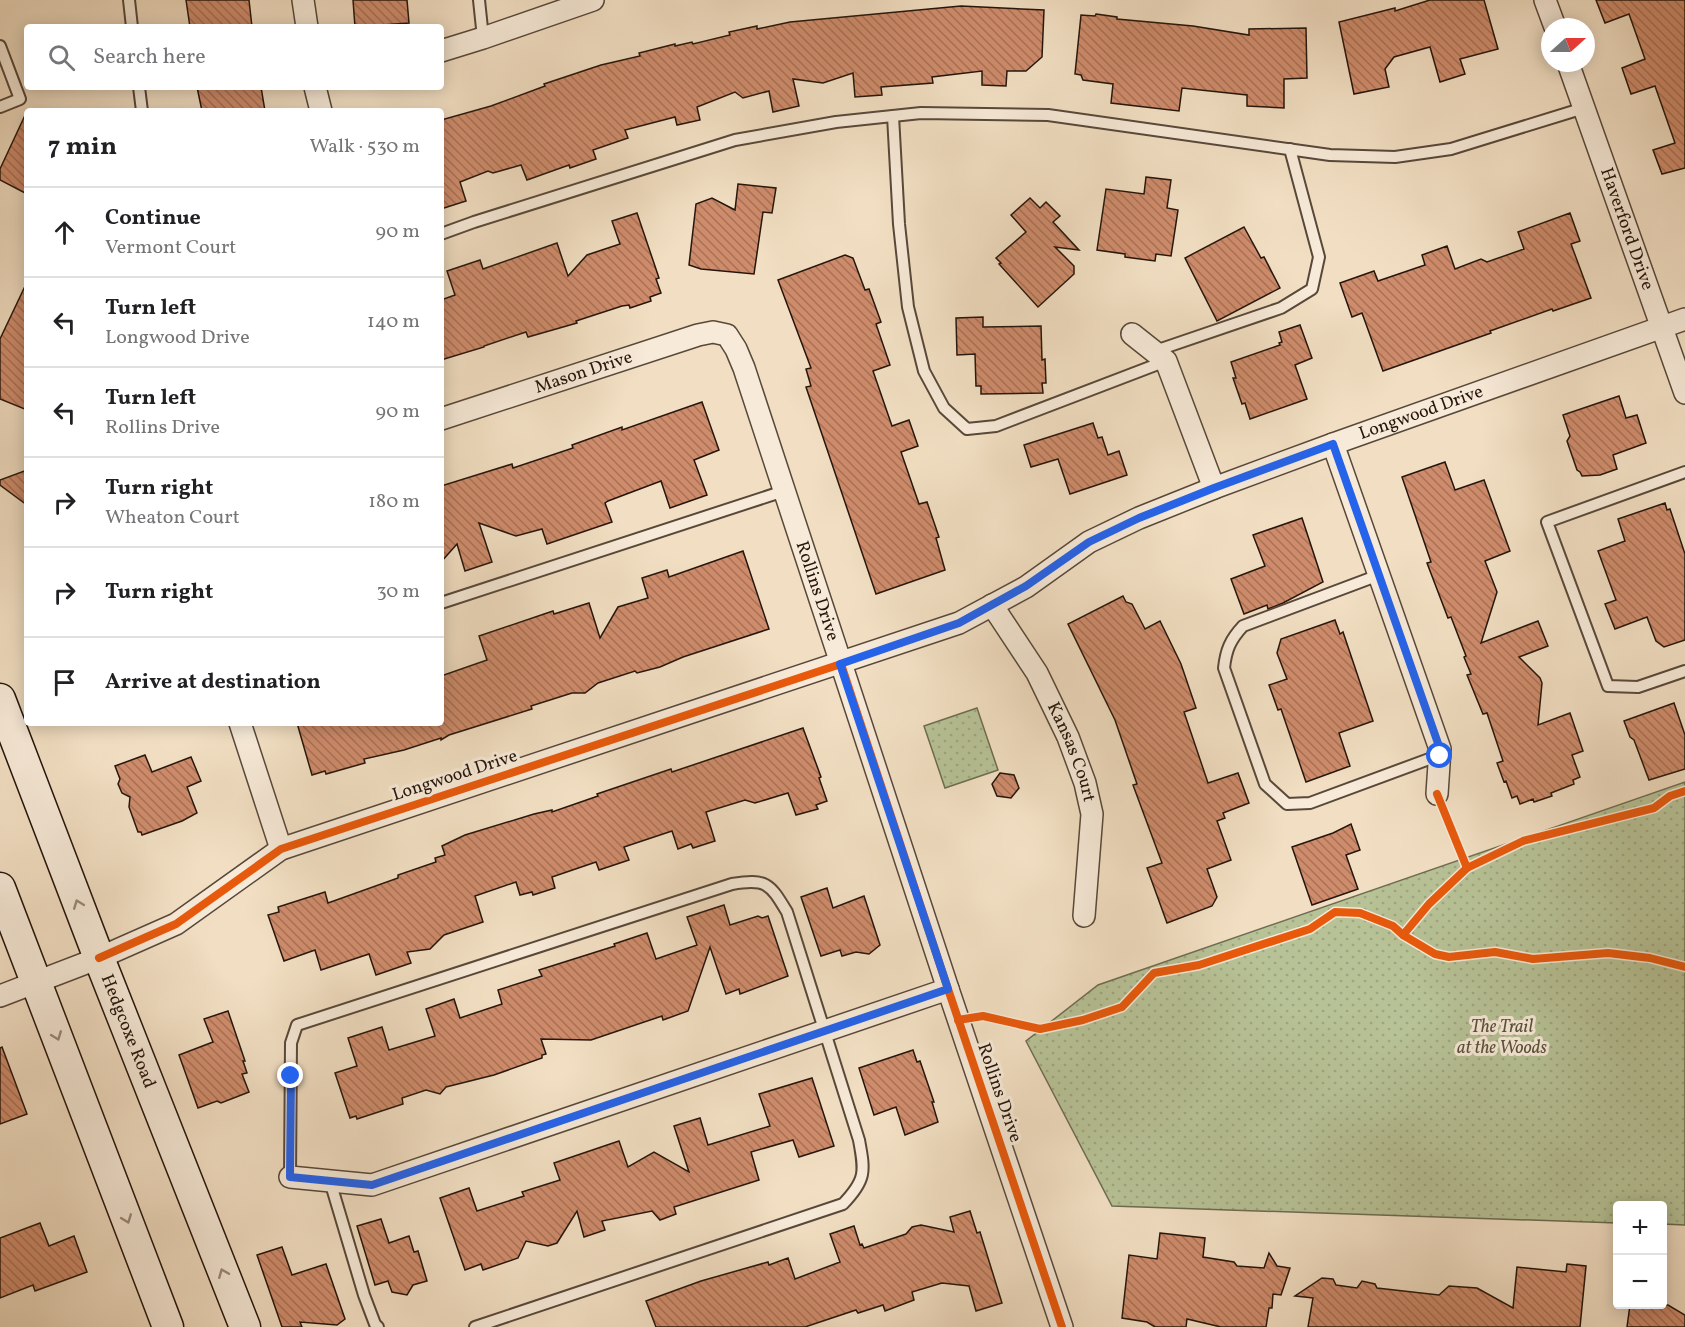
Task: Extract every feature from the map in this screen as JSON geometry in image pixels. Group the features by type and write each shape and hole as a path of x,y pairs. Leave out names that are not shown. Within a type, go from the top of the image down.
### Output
{"main road":[{"name":"Hedgcoxe Road","path":"0,699 99,958 245,1327"},
{"path":"0,888 168,1327"}],"street":[{"path":"303,0 307,24"},
{"path":"444,50 593,0"},
{"path":"1545,0 1552,18"},
{"name":"Haverford Drive","path":"1571,72 1685,393"},
{"path":"316,90 320,108"},
{"name":"Longwood Drive","path":"0,996 99,958 176,924 281,849 959,623 1026,586 1089,542 1139,518 1333,444 1685,319"},
{"name":"Mason Drive","path":"444,418 698,335 713,332 727,334"},
{"name":"Rollins Drive","path":"727,334 744,368 840,664 1062,1327"},
{"path":"1132,334 1161,356 1214,488"},
{"path":"1333,444 1440,749 1437,794"},
{"name":"Kansas Court","path":"992,605 1037,673 1068,737 1085,783 1092,814 1083,916"},
{"path":"241,726 281,849"},
{"path":"290,1177 372,1185 948,989"}],"lane":[{"path":"129,0 132,24"},
{"path":"479,0 483,38"},
{"path":"0,46 20,99 0,107"},
{"path":"139,90 142,108"},
{"path":"444,233 735,140 836,122 921,113 1048,115 1330,155 1395,157 1451,149 1584,108"},
{"path":"893,116 899,224 908,307 924,371 944,408 968,429 996,426 1281,308 1312,289 1319,257 1290,149"},
{"path":"1685,472 1547,522 1608,686 1638,687 1685,671"},
{"path":"444,602 784,491"},
{"path":"1379,575 1243,626 1231,639 1224,668 1265,784 1287,804 1310,803 1440,756"},
{"path":"290,1177 291,1042 297,1025 732,884 752,881 767,884 775,891 787,912 859,1140 864,1165 860,1183 843,1204 475,1327"},
{"path":"330,1181 364,1295 378,1327"}],"green space":[{"path":"977,708 998,770 945,788 924,726"},
{"name":"The Trail at the Woods","path":"1685,782 1685,1225 1667,1224 1667,1201 1613,1201 1613,1223 1112,1206 1026,1041 1098,985"}],"building":[{"path":"186,0 249,0 252,24 190,24"},
{"path":"353,0 407,0 409,23 355,24"},
{"path":"1430,0 1484,0 1498,49 1460,59 1465,74 1440,82 1430,47 1394,57 1385,69 1389,87 1354,94 1339,22 1395,8 1395,11"},
{"path":"1596,0 1685,0 1685,168 1662,174 1653,150 1675,143 1655,86 1631,94 1622,68 1645,59 1629,14 1605,23"},
{"path":"961,6 1044,10 1042,57 1026,71 1007,71 1006,86 982,85 982,71 932,77 933,83 881,87 882,95 855,97 853,73 823,83 793,79 799,106 773,112 769,91 743,98 735,92 697,107 700,120 677,125 675,117 625,130 628,138 593,150 596,159 570,168 569,165 527,180 521,165 493,173 488,171 460,182 466,201 444,208 444,119 491,106 545,86 544,84 601,65 640,56 639,53 675,44 675,46 692,42 693,44 730,35 729,32 757,26 757,29 790,22"},
{"path":"1096,14 1117,17 1117,19 1193,26 1249,35 1249,29 1306,28 1307,78 1284,79 1284,108 1247,106 1247,95 1182,88 1179,111 1111,103 1113,84 1083,80 1081,75 1075,74 1081,15 1095,16"},
{"path":"198,90 262,90 264,108 201,108"},
{"path":"24,117 24,192 0,180 0,169"},
{"path":"1146,177 1171,180 1167,208 1178,210 1171,256 1156,254 1155,261 1097,250 1106,189 1144,194"},
{"path":"738,184 776,188 772,213 763,212 754,274 701,269 689,265 696,204 712,198 735,210"},
{"path":"1030,198 1040,208 1046,202 1060,216 1053,222 1079,250 1055,247 1074,266 1074,274 1038,307 996,258 1026,232 1011,215"},
{"path":"637,213 659,278 656,279 661,293 650,297 651,301 630,308 629,305 622,306 576,321 577,323 528,337 526,332 444,359 444,299 455,295 447,271 480,260 483,269 557,243 568,276 587,255 620,244 612,221"},
{"path":"1570,213 1580,241 1571,244 1591,298 1553,311 1552,309 1383,371 1362,313 1352,317 1340,283 1374,271 1378,281 1425,265 1422,255 1447,246 1455,269 1481,259 1487,262 1524,249 1518,232"},
{"path":"1244,227 1261,258 1264,257 1280,288 1217,321 1185,258"},
{"path":"845,255 853,258 865,290 869,289 881,322 876,324 890,365 873,371 892,426 909,420 918,446 901,452 919,504 927,502 939,537 936,538 945,570 876,594 806,387 811,386 806,369 811,368 778,280"},
{"path":"24,288 24,409 0,399 0,339"},
{"path":"983,317 983,327 1041,326 1042,360 1045,359 1046,383 1042,383 1043,393 981,394 981,386 976,386 975,354 957,355 956,318"},
{"path":"1300,325 1312,358 1295,365 1307,399 1250,419 1233,378 1236,378 1231,362 1280,345 1279,343 1282,342 1279,332"},
{"path":"1619,396 1626,418 1637,415 1646,443 1613,455 1617,469 1600,475 1582,476 1577,470 1567,441 1570,436 1563,415"},
{"path":"702,402 719,450 694,460 707,495 670,508 661,481 605,503 612,522 547,544 542,529 516,536 479,523 492,562 465,571 457,544 444,559 444,485 512,464 513,468 573,448 572,445 622,427 622,430"},
{"path":"1093,423 1098,438 1102,437 1108,455 1119,451 1127,475 1070,494 1058,459 1031,467 1024,445"},
{"path":"1445,462 1455,490 1484,480 1510,551 1485,561 1497,592 1481,643 1538,621 1548,646 1519,657 1540,678 1542,683 1538,725 1570,713 1583,751 1572,755 1580,777 1573,780 1574,784 1551,793 1552,796 1534,802 1533,799 1520,804 1517,796 1512,798 1506,781 1504,782 1497,763 1503,761 1487,713 1483,714 1467,675 1471,674 1464,657 1466,656 1451,617 1448,618 1427,563 1431,562 1402,477"},
{"path":"24,471 24,503 0,485 0,480"},
{"path":"1665,503 1667,510 1670,509 1685,554 1685,640 1664,647 1656,641 1647,617 1615,629 1605,604 1616,600 1598,551 1625,541 1618,519"},
{"path":"1302,518 1323,582 1283,603 1268,609 1267,605 1244,614 1231,579 1265,566 1253,535"},
{"path":"743,551 769,629 683,657 660,667 637,673 635,671 598,683 585,693 572,693 531,706 532,709 449,735 441,740 441,738 404,750 364,759 365,763 326,774 325,771 312,775 298,726 444,726 444,675 487,660 479,636 553,611 554,614 589,603 600,638 618,607 648,598 642,578 667,570 669,577"},
{"path":"1123,596 1126,602 1132,604 1145,629 1160,621 1181,664 1196,708 1184,712 1208,783 1238,773 1249,803 1223,813 1225,818 1217,821 1231,860 1207,869 1217,897 1212,906 1167,923 1147,868 1162,863 1133,785 1137,784 1115,720 1068,624"},
{"path":"1335,620 1340,634 1343,632 1373,721 1339,733 1350,766 1306,782 1281,709 1278,710 1269,685 1287,679 1277,653 1281,639"},
{"path":"1674,703 1685,735 1685,769 1649,780 1624,721"},
{"path":"803,728 827,801 816,805 818,809 796,815 788,793 755,803 745,800 706,812 715,841 693,848 691,844 678,849 672,831 624,847 629,860 599,870 596,862 552,877 555,888 533,895 532,892 520,895 516,882 475,896 483,922 444,935 430,949 407,952 411,963 376,975 369,954 321,970 315,950 284,961 268,915 279,912 278,907 325,892 328,903 436,862 435,858 445,855 442,846 465,835 534,814 552,810 552,812 671,769 672,772"},
{"path":"145,755 152,772 191,757 201,781 187,787 197,813 182,821 142,835 138,832 129,807 130,797 122,793 118,784 120,779 115,766"},
{"path":"1000,773 1014,775 1019,788 1011,798 997,796 992,784"},
{"path":"1351,824 1360,850 1346,855 1358,889 1312,905 1292,847 1333,833"},
{"path":"827,888 833,908 864,896 880,945 869,954 856,952 842,956 840,950 821,956 801,897"},
{"path":"724,905 730,925 758,916 762,918 768,916 788,976 740,994 739,989 726,994 710,947 688,1011 663,1020 662,1016 591,1040 541,1039 546,1054 542,1055 542,1058 494,1075 446,1087 440,1094 426,1090 402,1098 403,1104 357,1119 356,1116 350,1118 335,1073 357,1066 348,1038 382,1027 389,1050 435,1036 426,1009 454,999 460,1018 502,1004 498,990 542,976 539,970 615,946 614,944 647,933 656,959 697,945 687,917"},
{"path":"228,1011 245,1061 243,1061 247,1073 242,1074 249,1092 221,1103 217,1101 198,1108 179,1055 213,1042 204,1019"},
{"path":"2,1047 27,1114 0,1124 0,1048"},
{"path":"913,1050 917,1062 920,1061 934,1102 932,1102 938,1122 905,1135 896,1107 874,1115 859,1068"},
{"path":"812,1078 834,1146 799,1157 793,1140 751,1152 759,1180 674,1207 676,1214 660,1220 652,1211 602,1221 605,1230 584,1237 577,1211 557,1243 548,1246 526,1241 518,1258 483,1270 481,1264 465,1270 440,1198 469,1188 477,1211 524,1196 522,1192 560,1180 554,1163 619,1141 628,1167 654,1152 689,1172 674,1126 700,1118 708,1145 770,1126 759,1094"},
{"path":"970,1211 977,1233 980,1232 1002,1303 976,1311 969,1286 942,1283 912,1292 914,1300 885,1311 883,1305 858,1313 856,1310 805,1327 656,1327 646,1301 701,1281 768,1262 769,1265 788,1258 795,1279 840,1262 830,1234 854,1226 860,1245 862,1244 864,1248 906,1234 912,1227 921,1225 954,1232 950,1217"},
{"path":"381,1219 389,1243 409,1236 414,1252 418,1251 427,1281 413,1285 407,1295 392,1292 388,1281 375,1285 357,1226"},
{"path":"40,1223 49,1246 74,1236 87,1272 35,1291 33,1285 0,1298 0,1238"},
{"path":"1160,1233 1205,1238 1203,1257 1234,1262 1237,1266 1264,1268 1269,1253 1277,1266 1290,1268 1281,1295 1273,1294 1272,1308 1269,1308 1266,1327 1221,1327 1187,1319 1186,1327 1155,1327 1147,1322 1122,1318 1129,1255 1157,1259"},
{"path":"282,1247 292,1275 326,1264 345,1319 337,1325 300,1322 302,1327 282,1327 257,1255"},
{"path":"1567,1264 1586,1266 1580,1327 1308,1327 1313,1298 1295,1296 1322,1278 1333,1279 1336,1285 1357,1288 1362,1281 1375,1284 1377,1288 1439,1295 1449,1286 1477,1288 1513,1308 1517,1267 1566,1272"},
{"path":"1668,1305 1685,1315 1685,1327 1627,1327 1629,1309 1667,1309"}],"cycle path":[{"path":"99,958 176,924 281,849 841,664 1062,1327"},
{"path":"1685,791 1670,796 1654,808 1523,841 1467,868 1429,904 1403,935 1435,954 1449,957 1495,952 1533,959 1608,953 1650,958 1685,967"},
{"path":"1437,794 1467,868"},
{"path":"958,1020 983,1016 1040,1029 1083,1020 1122,1007 1154,973 1199,965 1310,929 1335,912 1360,913 1393,926 1403,935"}],"route":[{"path":"291,1076 290,1177 372,1185 948,989 840,664 959,623 1026,586 1089,542 1139,518 1333,444 1440,749 1440,756"}]}
